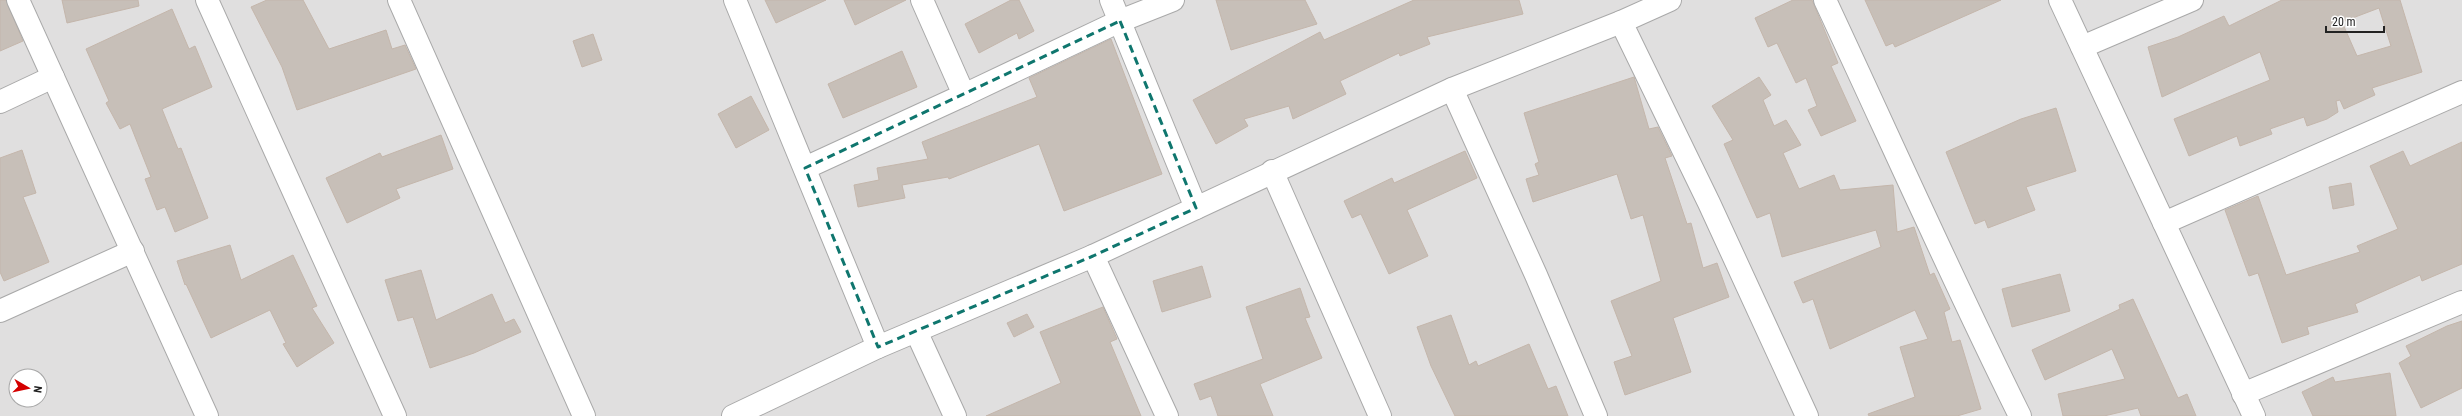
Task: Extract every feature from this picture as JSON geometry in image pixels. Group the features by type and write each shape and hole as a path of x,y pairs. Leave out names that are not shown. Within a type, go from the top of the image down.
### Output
{"street":[{"path":"18,0 207,416"},
{"path":"207,0 395,416"},
{"path":"399,0 584,416"},
{"path":"735,0 878,347"},
{"path":"922,0 964,95"},
{"path":"1110,0 1120,21 1196,208"},
{"path":"805,168 1120,21 1173,0"},
{"path":"747,413 878,347 1093,256 1272,171 1452,89 1621,22 1670,0"},
{"path":"1825,0 1923,210 1938,246 2020,416"},
{"path":"2060,0 2254,416"},
{"path":"2082,47 2192,0"},
{"path":"1621,22 1709,203 1807,416"},
{"path":"0,102 53,77"},
{"path":"1452,89 1536,275 1596,416"},
{"path":"2164,223 2462,92"},
{"path":"1272,171 1380,416"},
{"path":"0,311 133,251"},
{"path":"1093,256 1166,416"},
{"path":"2243,394 2462,302"},
{"path":"916,331 956,416"}],"highlighted area":[{"path":"1120,21 1196,208 1093,256 878,347 805,168"}],"shaded area":[{"path":"0,0 2462,0 2462,416 0,416"}],"building":[{"path":"0,0 6,0 23,41 0,51"},
{"path":"62,0 138,0 139,6 67,23"},
{"path":"267,0 303,0 329,49 386,30 392,49 405,45 416,69 297,110 282,67 251,7"},
{"path":"765,0 826,0 776,23"},
{"path":"844,0 906,0 855,25"},
{"path":"1011,0 1019,0 1034,31 1019,39 1017,33 979,53 965,24"},
{"path":"1216,0 1305,0 1317,24 1231,50"},
{"path":"1414,0 1519,0 1523,14 1427,37 1430,44 1400,56 1399,53 1340,81 1346,94 1293,119 1289,106 1244,119 1248,126 1216,144 1193,100 1320,32 1324,40"},
{"path":"1793,0 1812,0 1838,63 1831,66 1856,121 1821,136 1808,110 1817,106 1806,78 1796,83 1777,43 1768,47 1755,18"},
{"path":"1865,0 2001,0 1895,47 1893,43 1886,46"},
{"path":"2282,0 2400,0 2422,72 2372,88 2375,95 2344,109 2340,100 2336,101 2338,112 2327,119 2307,126 2304,117 2270,129 2272,134 2240,146 2237,136 2189,156 2174,119 2270,80 2260,52 2162,97 2148,47 2178,37 2224,16 2229,26","holes":["2379,8 2391,46 2357,56 2342,22"]},
{"path":"172,9 189,49 195,46 212,87 162,109 178,149 181,148 208,218 175,232 165,207 157,210 145,179 151,177 130,124 120,129 106,103 109,101 86,49"},
{"path":"593,34 602,60 582,67 573,41"},
{"path":"1111,39 1162,174 1064,211 1039,144 949,179 948,177 902,185 905,198 858,207 854,185 879,180 877,168 928,159 922,142 1037,97 1029,78"},
{"path":"902,51 917,87 843,118 828,84"},
{"path":"1634,77 1649,129 1658,127 1672,156 1665,158 1687,224 1691,223 1703,268 1717,263 1729,297 1673,318 1691,372 1625,395 1614,362 1632,356 1611,301 1661,281 1643,215 1631,219 1617,174 1533,202 1526,179 1539,175 1535,164 1539,162 1524,113"},
{"path":"1759,77 1771,95 1763,100 1774,126 1786,120 1801,145 1783,153 1799,189 1834,175 1840,190 1893,185 1897,232 1914,227 1930,275 1934,273 1950,309 1944,312 1952,342 1960,340 1981,409 1957,416 1869,416 1868,414 1915,397 1900,347 1928,339 1915,310 1830,349 1813,299 1803,303 1794,282 1881,247 1876,230 1782,257 1770,213 1757,218 1724,144 1733,140 1712,106"},
{"path":"751,96 769,130 736,148 718,114"},
{"path":"2056,108 2076,171 2026,187 2035,210 1988,228 1985,220 1975,224 1946,152 2021,119"},
{"path":"441,135 453,169 396,189 400,198 347,223 326,178 380,153 382,157"},
{"path":"2462,142 2462,264 2422,281 2420,275 2355,304 2358,312 2307,327 2309,334 2282,343 2258,273 2249,276 2225,210 2258,196 2286,275 2360,252 2357,246 2398,229 2370,166 2403,151 2410,166"},
{"path":"22,150 36,193 23,197 49,262 4,281 0,272 0,158"},
{"path":"1465,151 1477,178 1407,210 1428,256 1389,274 1361,214 1352,218 1344,201 1392,178 1394,183"},
{"path":"2351,183 2354,205 2333,209 2329,187"},
{"path":"230,245 241,280 293,255 317,306 312,308 334,343 297,367 283,344 286,343 270,310 211,338 186,284 185,285 177,261"},
{"path":"1202,266 1211,297 1162,312 1153,281"},
{"path":"421,270 436,320 492,294 505,323 514,319 521,332 474,353 430,368 413,317 398,321 385,280"},
{"path":"2060,274 2070,311 2012,327 2002,289"},
{"path":"1300,288 1310,317 1305,318 1322,358 1260,384 1273,416 1218,416 1211,396 1200,400 1194,384 1263,359 1246,307"},
{"path":"2133,299 2178,398 2187,394 2196,416 2141,416 2138,408 2104,416 2063,416 2058,394 2125,379 2112,349 2045,380 2032,350 2120,309 2119,305"},
{"path":"1103,307 1117,339 1110,342 1141,416 986,416 1061,383 1040,332"},
{"path":"1027,314 1034,327 1014,337 1007,323"},
{"path":"1451,315 1469,365 1476,361 1478,366 1529,344 1548,389 1556,386 1568,416 1455,416 1431,366 1417,327"},
{"path":"2462,321 2462,388 2421,408 2399,363 2411,356 2406,346 2447,326"},
{"path":"2390,373 2396,416 2313,416 2302,392 2333,377 2335,382"}]}
